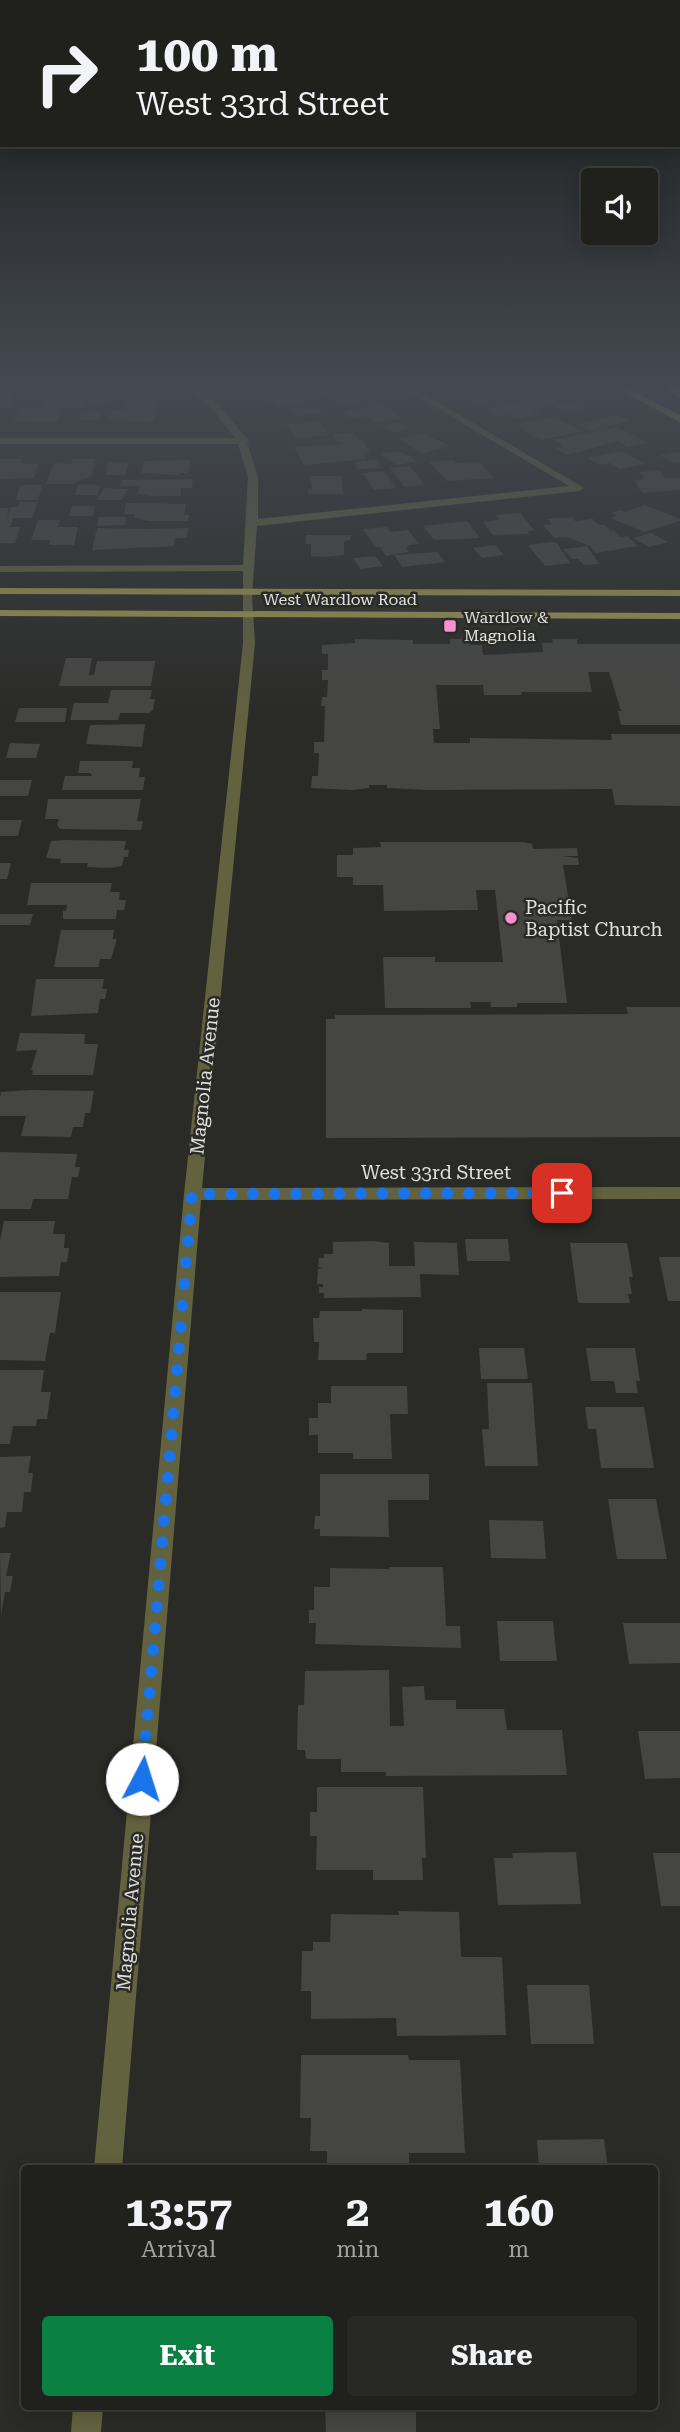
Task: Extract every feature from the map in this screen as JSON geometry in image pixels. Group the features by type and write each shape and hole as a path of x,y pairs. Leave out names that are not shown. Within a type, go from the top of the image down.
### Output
{"main road":[{"name":"West Wardlow Road","path":"0,591 680,593"},
{"name":"West Wardlow Road","path":"0,613 680,616"}],"street":[{"name":"Magnolia Avenue","path":"108,2165 192,1194 249,643 246,592 255,497"},
{"path":"252,523 490,497"},
{"name":"West Wardlow Road","path":"0,569 248,568"},
{"name":"West 33rd Street","path":"192,1194 680,1193"},
{"path":"86,2432 88,2410"}],"building":[{"path":"17,497 39,497 38,500 16,500"},
{"path":"98,497 123,497 122,500 97,500"},
{"path":"20,502 38,502 32,518 13,518 10,527 20,527 15,543 0,543 0,508 9,508 5,524 11,507 18,507"},
{"path":"126,503 186,504 184,515 189,515 188,521 147,521 134,517 134,514 124,514"},
{"path":"645,505 680,521 644,532 611,518 617,515 611,513 620,510 625,512"},
{"path":"72,506 95,506 93,516 69,516"},
{"path":"520,513 534,530 527,531 529,534 493,535 483,522 500,520 496,515"},
{"path":"99,517 124,517 125,525 97,526"},
{"path":"571,517 575,521 593,519 610,531 614,530 620,537 627,536 638,546 596,553 590,546 567,537 555,538 543,525 552,524 547,519"},
{"path":"38,520 60,520 58,527 78,527 74,545 49,545 50,540 31,540"},
{"path":"467,521 480,538 434,540 423,526"},
{"path":"387,527 390,532 408,530 419,544 408,545 406,548 409,552 386,556 380,547 375,547 363,529"},
{"path":"97,528 188,528 187,538 175,538 174,546 92,550"},
{"path":"651,533 668,542 649,547 633,538"},
{"path":"306,535 351,535 351,539 344,542 344,555 311,556 311,544 306,544"},
{"path":"557,543 570,563 545,566 528,545"},
{"path":"495,545 504,555 482,558 473,548"},
{"path":"587,546 599,564 584,565 578,559 572,559 563,549"},
{"path":"437,552 445,562 402,567 394,555"},
{"path":"375,556 383,566 360,569 353,558"},
{"path":"355,639 450,644 450,639 470,639 470,645 482,645 483,655 543,652 542,643 553,643 552,639 577,639 577,644 680,644 680,725 621,725 618,711 621,711 609,672 588,672 592,692 484,695 483,685 436,685 440,729 433,729 434,743 470,743 470,738 612,740 611,734 680,734 680,806 615,805 612,789 428,790 387,788 387,785 369,785 369,788 352,790 311,788 312,776 318,776 319,753 314,753 314,742 324,742 325,706 321,706 322,697 327,697 328,680 322,680 322,670 328,670 328,654 322,654 322,645 355,643"},
{"path":"66,658 92,658 89,675 94,675 97,661 155,661 151,686 59,686"},
{"path":"111,690 152,690 150,699 155,699 153,710 149,713 120,713 118,720 70,720 74,703 108,703"},
{"path":"19,708 67,708 65,722 15,722"},
{"path":"145,724 142,747 86,744 90,725"},
{"path":"10,743 40,744 36,758 6,758"},
{"path":"80,761 133,761 132,768 140,768 139,777 145,777 143,790 62,790 65,776 92,776 90,773 78,773"},
{"path":"0,780 32,780 28,796 0,796"},
{"path":"48,799 141,799 137,821 143,821 141,830 60,829 57,825 59,819 45,819"},
{"path":"0,820 22,820 18,836 0,836"},
{"path":"51,841 126,841 124,850 129,850 128,857 124,857 122,866 111,868 87,867 88,863 60,863 61,859 46,858"},
{"path":"380,842 523,842 532,844 533,849 577,848 578,856 562,856 578,858 579,865 563,865 572,920 557,920 567,1003 517,1003 517,1007 491,1007 490,1002 470,1002 471,1008 385,1008 383,957 435,957 435,962 503,962 495,890 476,890 478,910 384,911 383,885 353,885 353,877 337,877 337,855 353,855 353,848 381,847"},
{"path":"0,863 11,863 7,879 0,879"},
{"path":"31,883 112,883 110,892 120,892 119,900 126,900 124,910 117,910 116,919 63,919 63,911 66,911 67,905 27,905"},
{"path":"0,914 33,914 30,925 0,925"},
{"path":"61,930 114,930 113,939 117,939 111,959 100,959 99,967 54,967"},
{"path":"36,979 104,979 102,989 107,989 105,999 100,999 98,1013 31,1016"},
{"path":"626,1007 680,1007 680,1137 326,1138 326,1019 335,1019 335,1015 628,1014"},
{"path":"20,1033 85,1034 84,1044 98,1044 93,1075 32,1075 37,1050 16,1051"},
{"path":"94,1091 90,1113 85,1113 83,1127 73,1127 71,1137 21,1136 26,1116 0,1116 0,1097 1,1092"},
{"path":"0,1152 77,1154 75,1167 80,1167 78,1177 72,1177 68,1199 33,1199 31,1209 0,1209"},
{"path":"4,1221 55,1221 53,1234 65,1234 64,1248 69,1248 67,1262 61,1262 59,1276 0,1277 0,1241"},
{"path":"465,1239 508,1239 510,1261 467,1261"},
{"path":"333,1242 389,1243 389,1266 415,1266 414,1242 457,1243 459,1275 420,1274 421,1297 324,1298 324,1293 319,1293 319,1287 323,1287 323,1284 317,1284 318,1269 324,1268 318,1267 319,1258 324,1258 324,1254 333,1254"},
{"path":"570,1243 627,1243 633,1277 629,1277 632,1294 628,1294 630,1303 578,1303"},
{"path":"659,1257 680,1257 680,1301 668,1301"},
{"path":"0,1292 61,1292 55,1333 50,1333 45,1361 0,1360"},
{"path":"403,1310 403,1353 367,1353 366,1360 318,1360 319,1342 314,1342 313,1318 319,1318 320,1311"},
{"path":"479,1348 524,1348 528,1379 481,1379"},
{"path":"586,1348 635,1348 640,1381 636,1381 638,1393 616,1393 614,1381 591,1381"},
{"path":"0,1370 44,1370 41,1392 51,1392 47,1419 37,1419 36,1426 13,1426 10,1444 0,1444"},
{"path":"487,1383 532,1383 538,1466 485,1466 482,1429 489,1429"},
{"path":"331,1386 407,1386 408,1414 390,1414 392,1459 353,1459 353,1453 318,1453 318,1435 309,1435 309,1418 318,1418 318,1403 331,1403"},
{"path":"585,1407 644,1407 654,1468 601,1468 596,1429 588,1429"},
{"path":"31,1456 28,1473 33,1473 31,1492 24,1492 22,1512 7,1512 5,1527 0,1528 0,1457"},
{"path":"320,1474 429,1474 429,1500 388,1500 389,1537 320,1536 320,1529 314,1529 315,1516 320,1516"},
{"path":"608,1499 656,1499 667,1559 617,1559"},
{"path":"489,1520 543,1521 546,1559 491,1558"},
{"path":"0,1553 11,1553 6,1576 13,1576 10,1592 5,1592 1,1615"},
{"path":"443,1567 446,1626 460,1626 461,1648 315,1644 316,1623 309,1623 309,1610 314,1610 314,1587 330,1587 330,1568"},
{"path":"497,1621 553,1621 557,1661 500,1661"},
{"path":"623,1623 680,1623 680,1663 629,1664"},
{"path":"389,1670 390,1726 404,1726 402,1687 424,1686 425,1700 456,1700 456,1709 504,1709 507,1730 562,1730 567,1775 386,1776 386,1772 341,1772 341,1759 306,1759 305,1750 297,1750 298,1705 304,1705 305,1671"},
{"path":"638,1731 680,1731 680,1778 645,1779"},
{"path":"317,1787 423,1787 426,1858 422,1858 423,1880 373,1880 373,1870 316,1870 317,1836 310,1836 310,1812 317,1812"},
{"path":"576,1852 581,1904 498,1905 494,1858 513,1858 512,1853"},
{"path":"653,1853 680,1853 680,1906 661,1906"},
{"path":"398,1911 459,1912 461,1957 502,1957 506,2035 397,2036 396,2018 311,2019 311,1991 301,1991 302,1951 313,1951 313,1942 330,1942 331,1914 399,1915"},
{"path":"527,1985 589,1985 594,2044 531,2044"},
{"path":"301,2055 408,2055 409,2060 460,2060 465,2153 409,2153 409,2165 327,2165 327,2151 310,2151 311,2118 300,2118"},
{"path":"604,2139 608,2165 539,2165 537,2140"},
{"path":"325,2410 416,2410 416,2432 326,2432"}],"place":[{"name":"Wardlow & Magnolia","path":"450,626"},
{"name":"Pacific Baptist Church","path":"511,918"}],"route":[{"path":"142,1779 192,1194 562,1193"}]}
